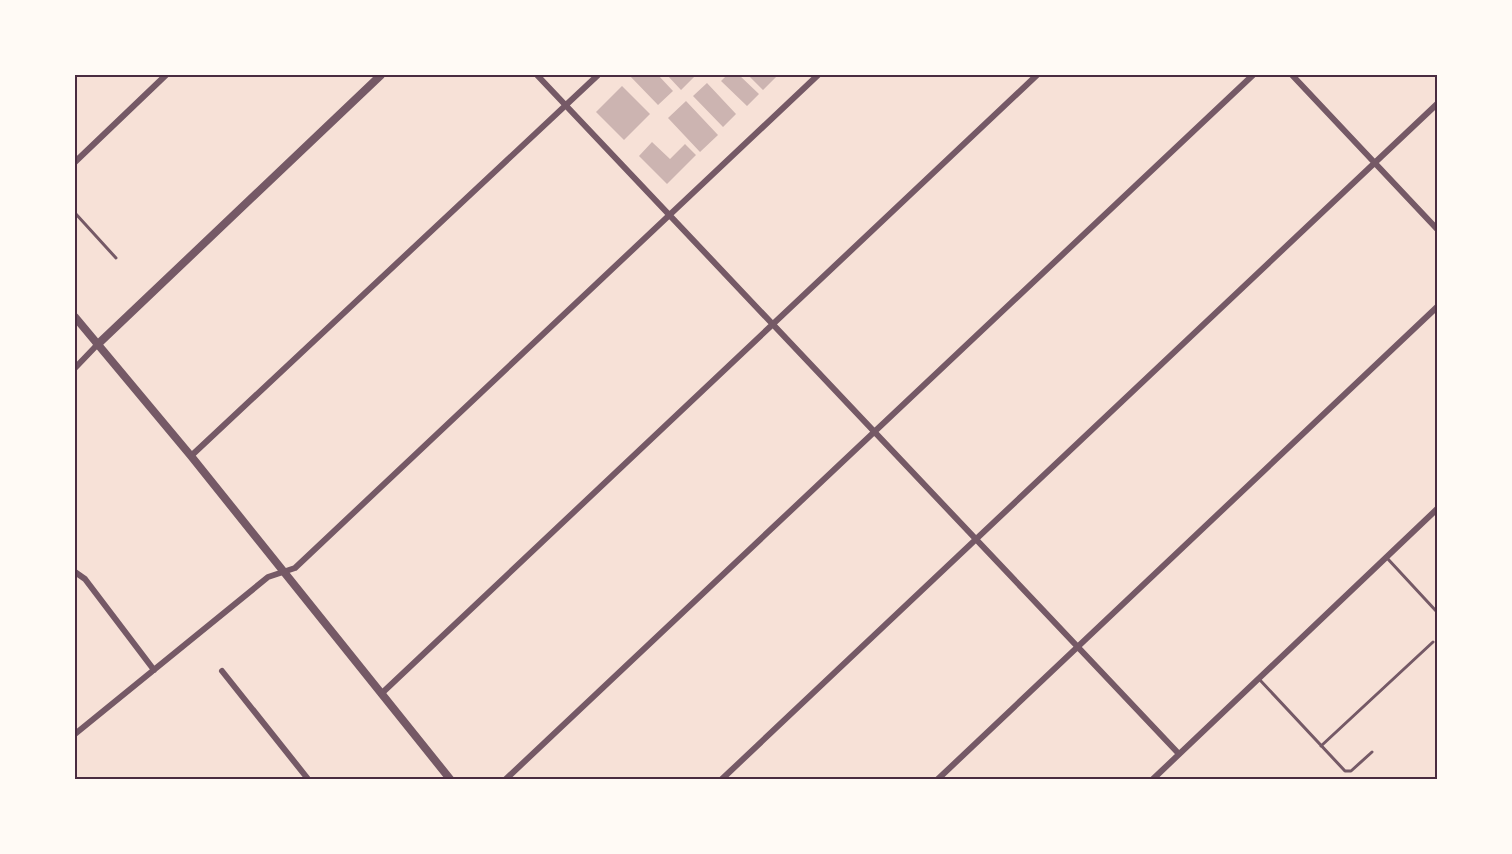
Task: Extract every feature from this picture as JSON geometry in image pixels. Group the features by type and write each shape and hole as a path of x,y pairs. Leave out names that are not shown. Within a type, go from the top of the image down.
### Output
{"street":[{"path":"75,162 166,75"},
{"path":"75,368 381,75"},
{"path":"537,75 1179,754"},
{"path":"191,456 598,75"},
{"path":"75,734 268,578 295,568 818,75"},
{"path":"381,694 1037,75"},
{"path":"506,779 1252,75"},
{"path":"1292,75 1437,229"},
{"path":"722,779 1437,104"},
{"path":"938,779 1437,307"},
{"path":"75,317 191,456 282,573 450,779"},
{"path":"1153,779 1437,509"},
{"path":"75,572 85,579 154,670"},
{"path":"222,671 308,779"}],"lane":[{"path":"75,213 116,258"},
{"path":"1387,558 1437,612"},
{"path":"1321,746 1433,642"},
{"path":"1259,679 1347,771 1372,752"}],"building":[{"path":"629,75 658,75 673,91 658,105"},
{"path":"667,75 696,75 681,90"},
{"path":"727,75 739,75 759,94 747,106 721,81"},
{"path":"748,75 778,75 763,90"},
{"path":"707,83 736,114 723,127 693,96"},
{"path":"622,86 650,114 624,140 596,112"},
{"path":"686,101 718,135 700,152 668,118"},
{"path":"652,142 670,159 685,144 696,155 667,184 639,156"}]}
